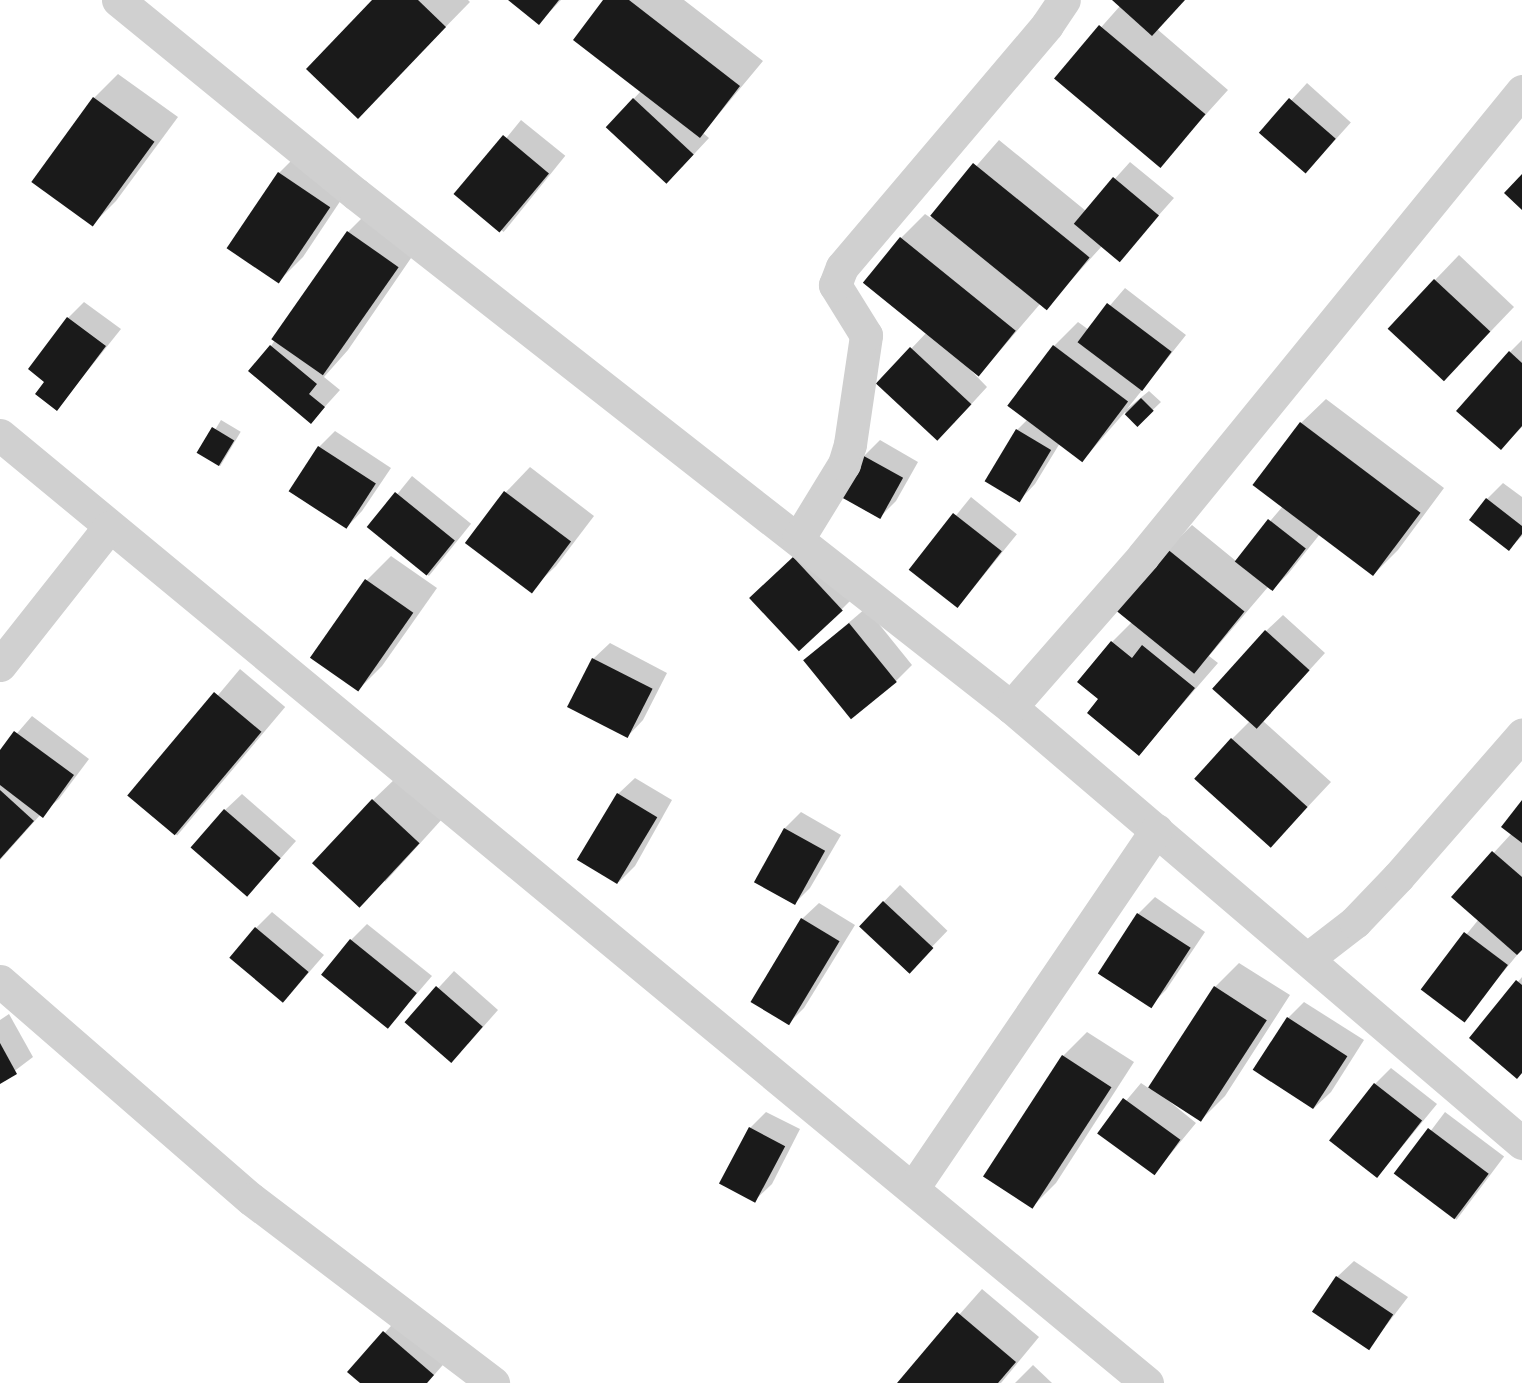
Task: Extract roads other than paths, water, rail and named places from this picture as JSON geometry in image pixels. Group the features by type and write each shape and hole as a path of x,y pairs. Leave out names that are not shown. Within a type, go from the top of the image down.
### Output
{"street":[{"path":"118,0 356,194 1011,706 1522,1143"},
{"path":"798,539 844,464 854,422 866,335 835,285 842,267 1047,25 1064,0"},
{"path":"1011,706 1143,556 1522,91"},
{"path":"0,435 1147,1383"},
{"path":"0,665 109,527"},
{"path":"1307,959 1354,922 1398,877 1522,735"},
{"path":"913,1188 1156,830"},
{"path":"0,981 250,1199 493,1383"}]}
